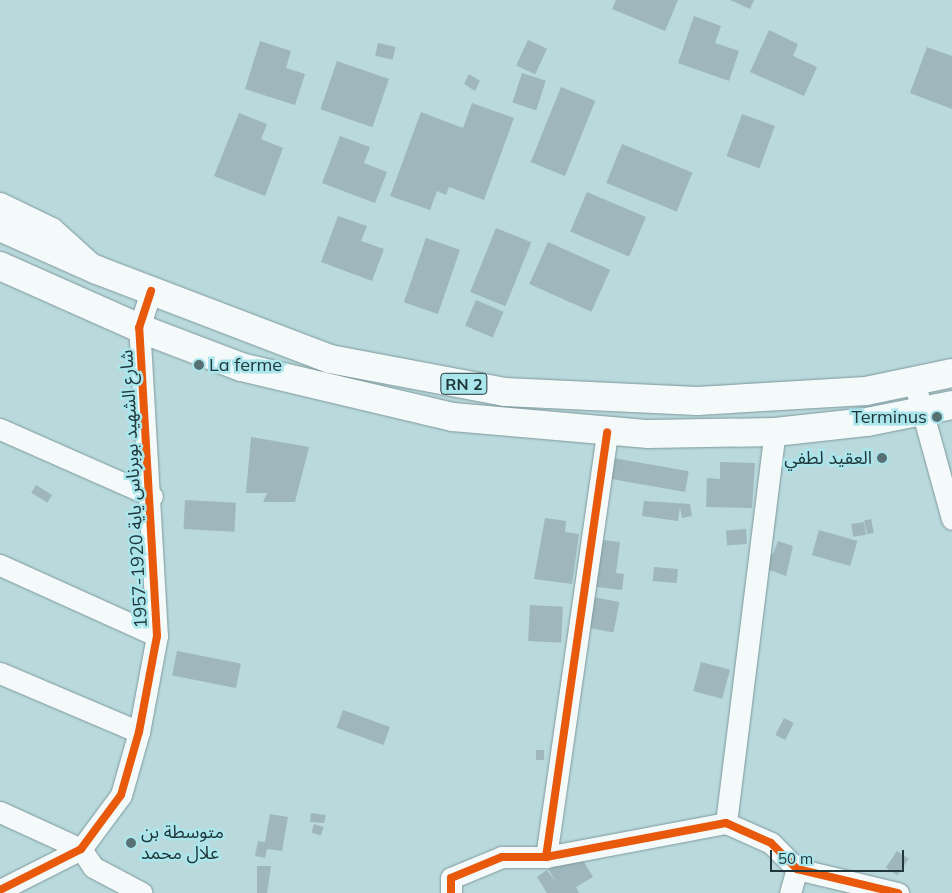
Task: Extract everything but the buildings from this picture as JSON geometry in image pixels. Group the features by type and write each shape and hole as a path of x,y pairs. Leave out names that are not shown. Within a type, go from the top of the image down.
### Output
{"highway":[{"name":"RN 2","path":"0,227 97,270 330,359 505,392 697,401 866,391 952,373"},
{"name":"RN 2","path":"0,266 139,328 240,367 351,396 453,417 607,432 775,432 922,412 952,404"}],"street":[{"path":"0,203 52,228 97,270"},
{"name":"شارع الشهيد بوبرناس ياية 1920-1957","path":"0,890 81,849 121,795 140,732 157,636 152,496 139,328 151,291"},
{"path":"914,381 952,519"},
{"path":"0,429 152,496"},
{"path":"546,857 607,432"},
{"path":"726,823 775,432"},
{"path":"0,565 157,636"},
{"path":"0,673 140,732"},
{"path":"0,812 81,849 93,867 142,893"},
{"path":"451,893 451,878 502,856 546,857 726,823 771,843 797,869 898,893"},
{"path":"790,893 797,869"}],"cycle path":[{"path":"0,890 81,849 121,795 139,732 157,636 139,328 151,291"},
{"path":"546,857 607,432"},
{"path":"451,893 451,878 502,857 546,857 726,823 771,843 797,869 898,893"}],"place":[{"name":"La ferme","path":"199,365"},
{"name":"Terminus","path":"937,417"},
{"name":"العقيد لطفي","path":"882,458"},
{"name":"متوسطة بن علال محمد","path":"131,843"}]}
